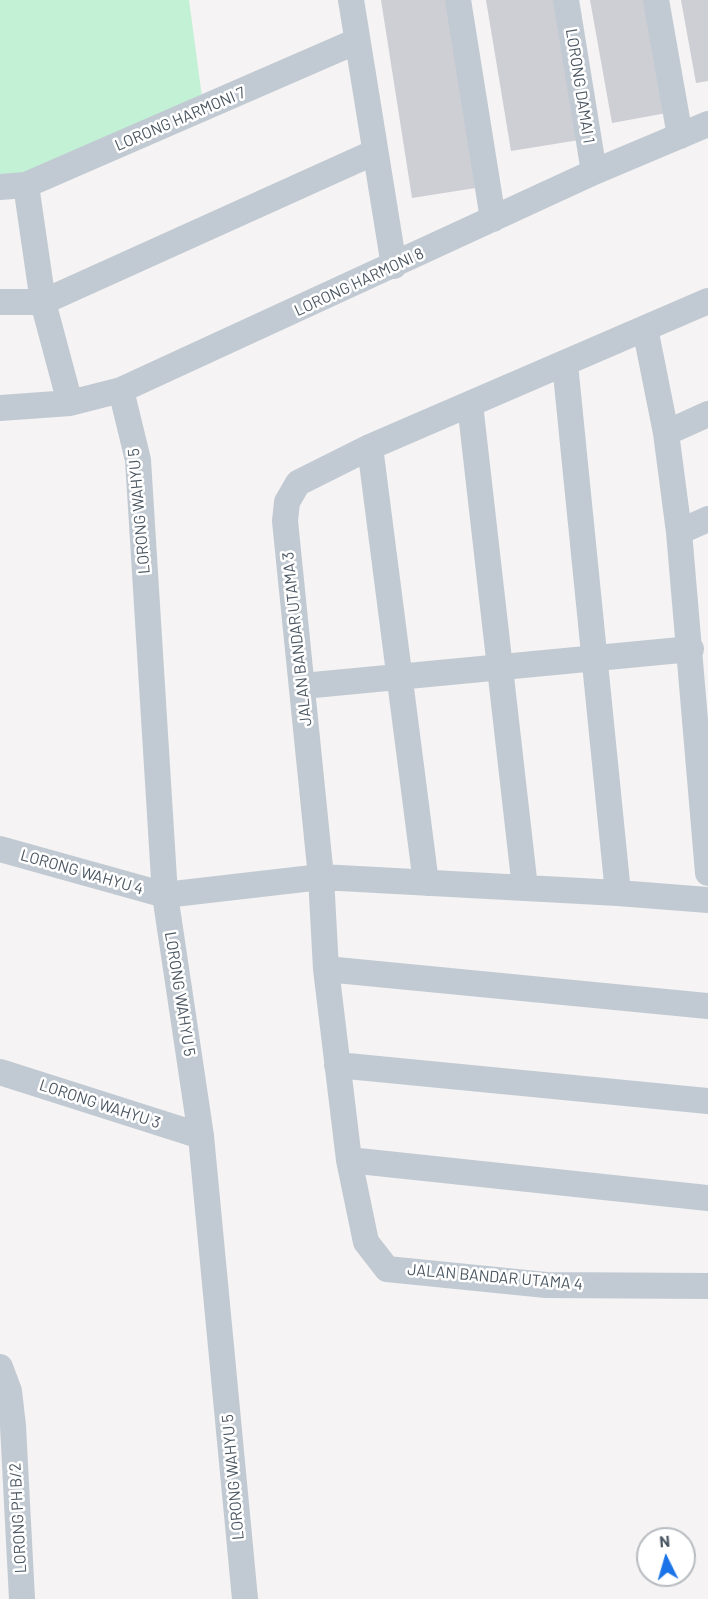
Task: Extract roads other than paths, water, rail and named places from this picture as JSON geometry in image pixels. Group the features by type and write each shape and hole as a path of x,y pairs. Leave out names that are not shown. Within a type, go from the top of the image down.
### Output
{"street":[{"path":"351,0 394,266"},
{"path":"458,0 492,219"},
{"name":"LORONG DAMAI 1","path":"566,0 594,172"},
{"path":"656,0 680,136"},
{"name":"LORONG HARMONI 7","path":"0,187 26,185 357,42"},
{"name":"LORONG HARMONI 8","path":"0,408 70,403 121,390 594,172 708,124"},
{"path":"0,302 43,302 375,152"},
{"path":"26,185 43,302 70,403"},
{"name":"JALAN BANDAR UTAMA 3","path":"366,1242 349,1160 326,969 321,877 285,521 287,502 298,483 370,447 708,301"},
{"path":"645,328 666,433 679,531 691,649 708,873"},
{"path":"565,364 618,893"},
{"name":"LORONG WAHYU 5","path":"121,390 138,460 165,895 201,1136 244,1599"},
{"path":"470,404 525,888"},
{"path":"666,433 708,414"},
{"path":"370,447 426,882"},
{"path":"679,531 708,519"},
{"path":"303,686 691,649"},
{"name":"LORONG WAHYU 4","path":"0,849 165,895"},
{"path":"165,895 321,877 708,900"},
{"path":"326,969 708,1006"},
{"path":"338,1065 708,1101"},
{"name":"LORONG WAHYU 3","path":"0,1072 201,1136"},
{"path":"349,1160 708,1198"},
{"name":"JALAN BANDAR UTAMA 4","path":"366,1242 387,1269 546,1285 708,1286"},
{"name":"LORONG PH B/2","path":"0,1367 9,1391 13,1426 22,1599"}]}
